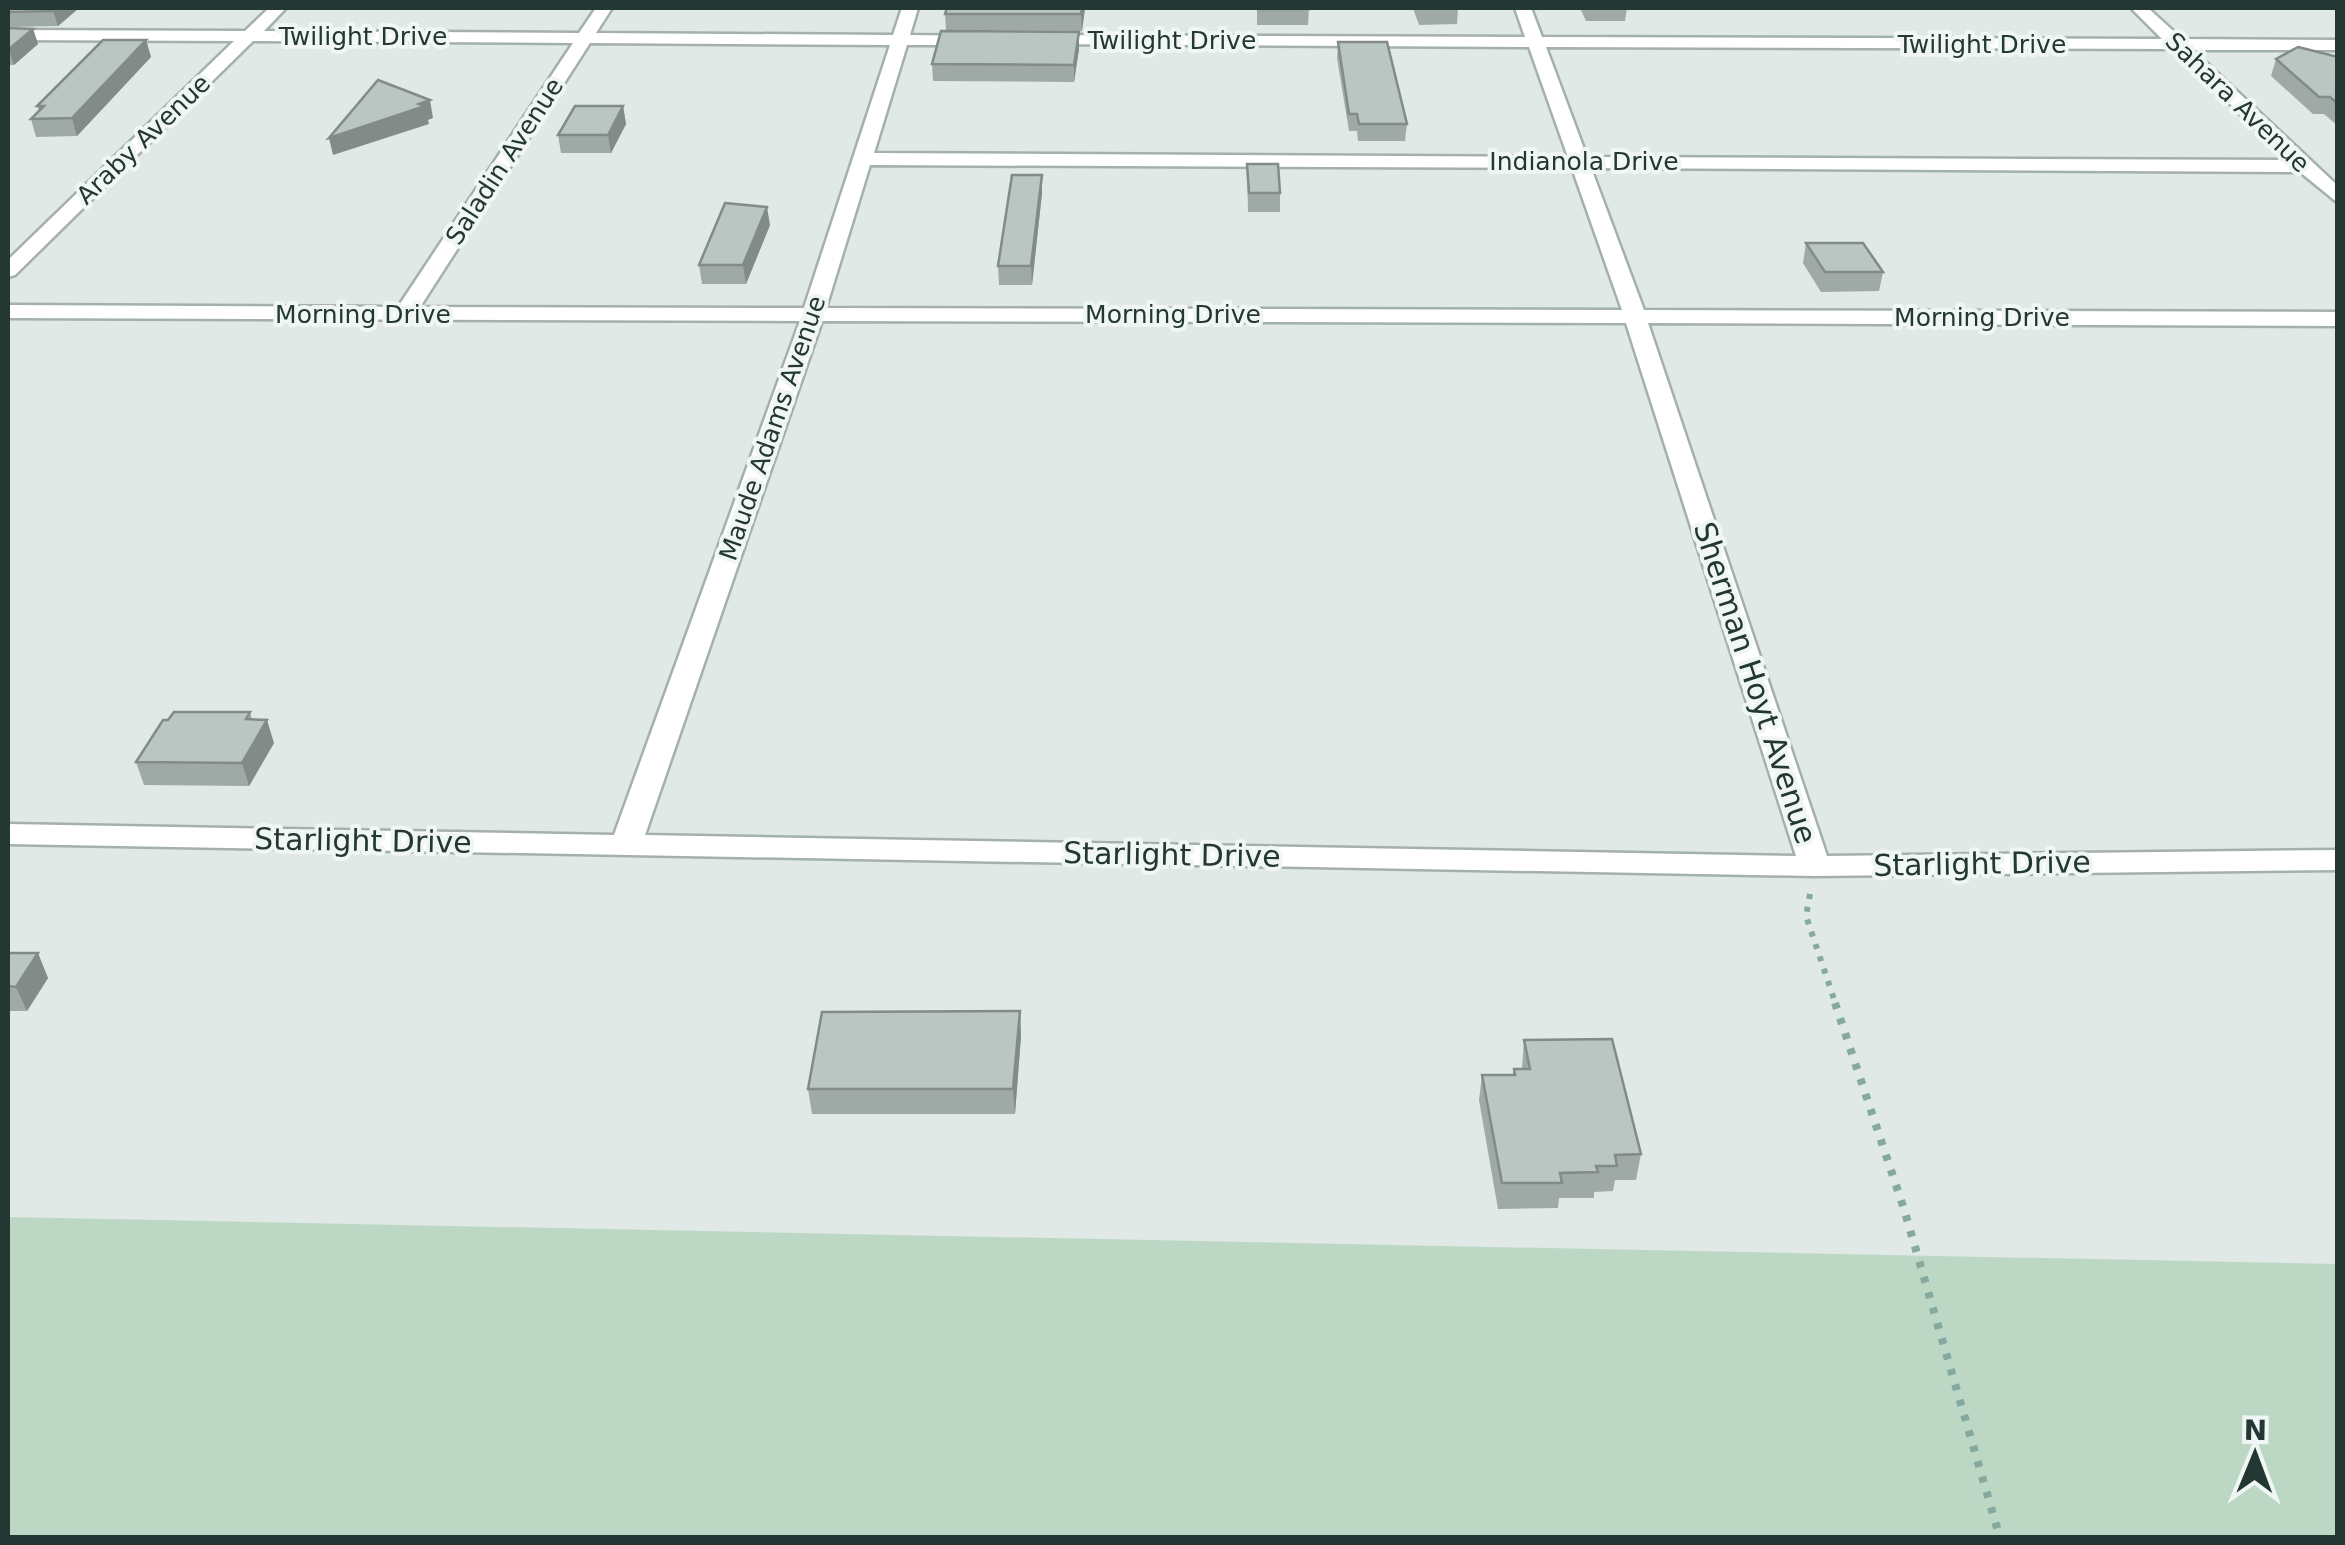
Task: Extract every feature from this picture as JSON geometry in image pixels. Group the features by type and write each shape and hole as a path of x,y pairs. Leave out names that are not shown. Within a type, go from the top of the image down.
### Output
{"street":[{"name":"Araby Avenue","path":"8,271 278,8"},
{"name":"Saladin Avenue","path":"404,314 604,8"},
{"name":"Maude Adams Avenue","path":"626,846 813,315 910,8"},
{"name":"Sherman Hoyt Avenue","path":"1523,8 1635,316 1815,866"},
{"name":"Sahara Avenue","path":"2139,8 2338,197"},
{"name":"Twilight Drive","path":"8,35 999,40"},
{"name":"Twilight Drive","path":"1019,40 2338,46"},
{"name":"Indianola Drive","path":"863,160 2305,166"},
{"name":"Morning Drive","path":"8,312 2338,319"},
{"name":"Starlight Drive","path":"8,834 1815,866 2338,860"}],"path":[{"name":"Sherman Hoyt Avenue","path":"1815,866 1806,916 1904,1209 2000,1538"}],"green space":[{"path":"8,1217 2337,1264 2337,1537 8,1537"}],"building":[{"path":"8,8 58,8 8,12"},
{"path":"947,8 1082,8 1081,14 945,14"},
{"path":"8,28 33,29 8,50"},
{"path":"941,31 1079,32 1074,65 932,64"},
{"path":"103,40 146,40 72,118 31,119 44,106 37,106"},
{"path":"1338,42 1387,42 1407,124 1359,124 1357,114 1349,114"},
{"path":"2298,47 2338,57 2338,104 2330,97 2319,97 2276,59"},
{"path":"378,80 430,100 419,104 425,106 329,138"},
{"path":"575,106 623,106 608,135 558,135"},
{"path":"1247,164 1278,164 1280,193 1249,193"},
{"path":"1012,175 1042,175 1031,266 998,266"},
{"path":"725,203 767,207 743,265 699,265"},
{"path":"1806,243 1863,243 1883,272 1825,272"},
{"path":"174,712 250,712 246,719 267,720 242,763 136,762 163,720"},
{"path":"8,953 38,953 16,987 8,986"},
{"path":"1020,1011 1013,1089 808,1089 822,1012"},
{"path":"1612,1039 1641,1154 1615,1155 1617,1166 1596,1166 1598,1172 1560,1173 1562,1183 1502,1183 1482,1075 1515,1075 1514,1069 1530,1069 1524,1040"}]}
